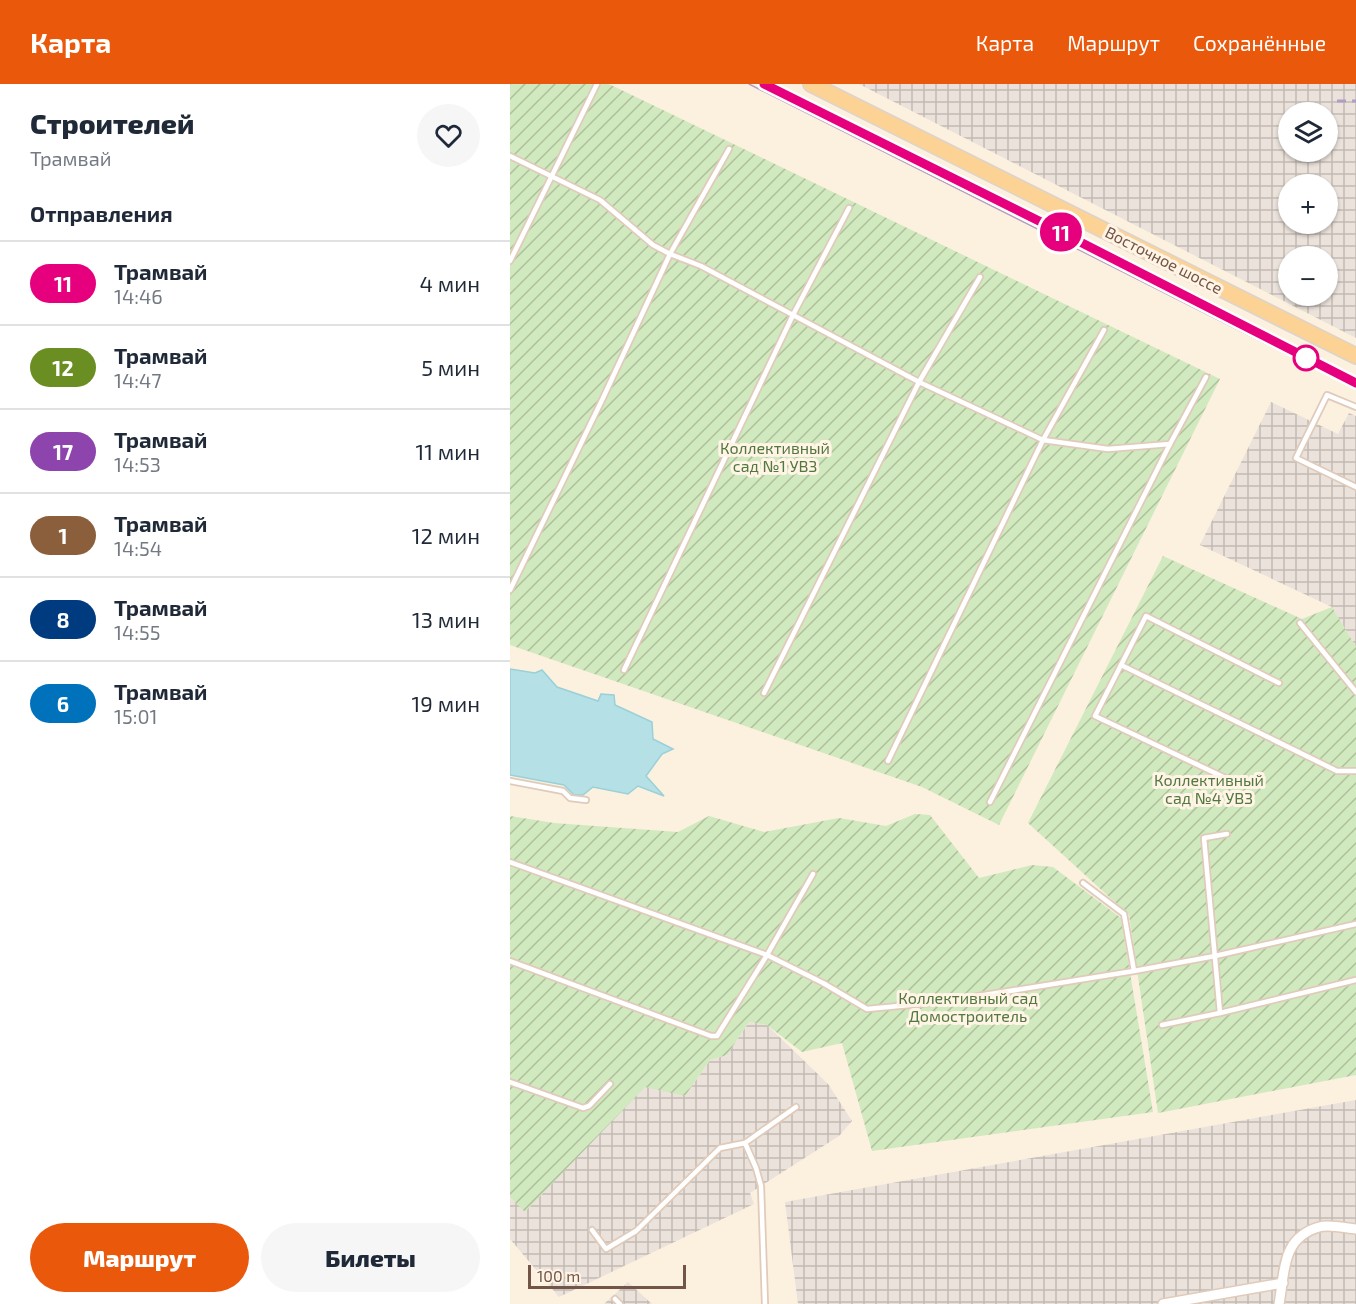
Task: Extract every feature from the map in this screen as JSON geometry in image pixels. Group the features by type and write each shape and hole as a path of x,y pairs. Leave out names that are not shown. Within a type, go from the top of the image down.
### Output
{"main road":[{"name":"Восточное шоссе","path":"812,84 1356,356"}],"street":[{"path":"1279,1304 1286,1258 1296,1238 1320,1226 1356,1229"},
{"path":"1163,1304 1283,1283"}],"lane":[{"path":"510,261 597,84"},
{"path":"510,590 670,254 729,149"},
{"path":"510,156 600,200 653,245 701,266 920,382 1043,440 1108,449 1170,444"},
{"path":"624,670 793,315 849,208"},
{"path":"764,693 920,382 980,277"},
{"path":"888,761 1043,440 1104,330"},
{"path":"990,802 1206,377"},
{"path":"1356,407 1327,395 1296,458 1356,487"},
{"path":"1236,783 1095,716 1146,615 1279,683"},
{"path":"1300,622 1356,692"},
{"path":"1121,665 1337,771 1356,771"},
{"path":"510,781 563,791 570,798 586,800"},
{"path":"1220,1013 1204,838 1227,834"},
{"path":"510,862 767,955 824,982 867,1010 942,1002 1134,971 1215,956 1356,924"},
{"path":"510,961 711,1036 717,1036 813,874"},
{"path":"1083,883 1124,914 1134,971"},
{"path":"1162,1025 1356,980"},
{"path":"510,1082 583,1108 590,1106 610,1084"},
{"path":"592,1230 606,1249 636,1231 720,1148 745,1143 795,1107"},
{"path":"745,1143 761,1186 765,1304"},
{"path":"615,1299 620,1304"}],"shaded area":[{"path":"859,84 1356,84 1356,338 1293,306 1338,306 1338,246 1278,246 1278,298"},
{"path":"1271,402 1338,434 1349,413 1356,416 1356,647 1332,607 1200,545"},
{"path":"749,1022 767,1025 828,1084 852,1121 839,1136 750,1193 754,1204 559,1297 510,1239 510,1197 525,1211 645,1086 685,1096 710,1060 727,1055"},
{"path":"1356,1100 1356,1304 798,1304 785,1202"},
{"path":"628,1282 652,1304 604,1304"}],"green space":[{"name":"Коллективный сад №1 УВЗ","path":"510,84 609,84 1220,379 999,825 922,787 510,645"},
{"name":"Коллективный сад №4 УВЗ","path":"1163,556 1302,619 1332,607 1356,647 1356,1075 1158,1113 1129,915 1028,823"},
{"name":"Коллективный сад Домостроитель","path":"915,814 930,815 979,878 1032,865 1053,867 1121,918 1153,1112 872,1151 842,1043 802,1052 767,1025 749,1022 727,1055 710,1060 685,1096 645,1087 525,1212 510,1197 510,816 554,823 678,832 709,816 764,832 839,818 886,826"}],"water":[{"path":"510,669 535,673 542,670 557,687 598,701 601,694 614,695 615,705 652,722 653,739 673,749 662,754 646,776 664,796 638,786 628,794 593,787 583,795 574,795 564,785 510,775"}],"tram line":[{"path":"749,84 1356,389"},
{"name":"11","path":"764,84 1356,383"}],"railway":[{"path":"1337,101 1356,101"}]}
